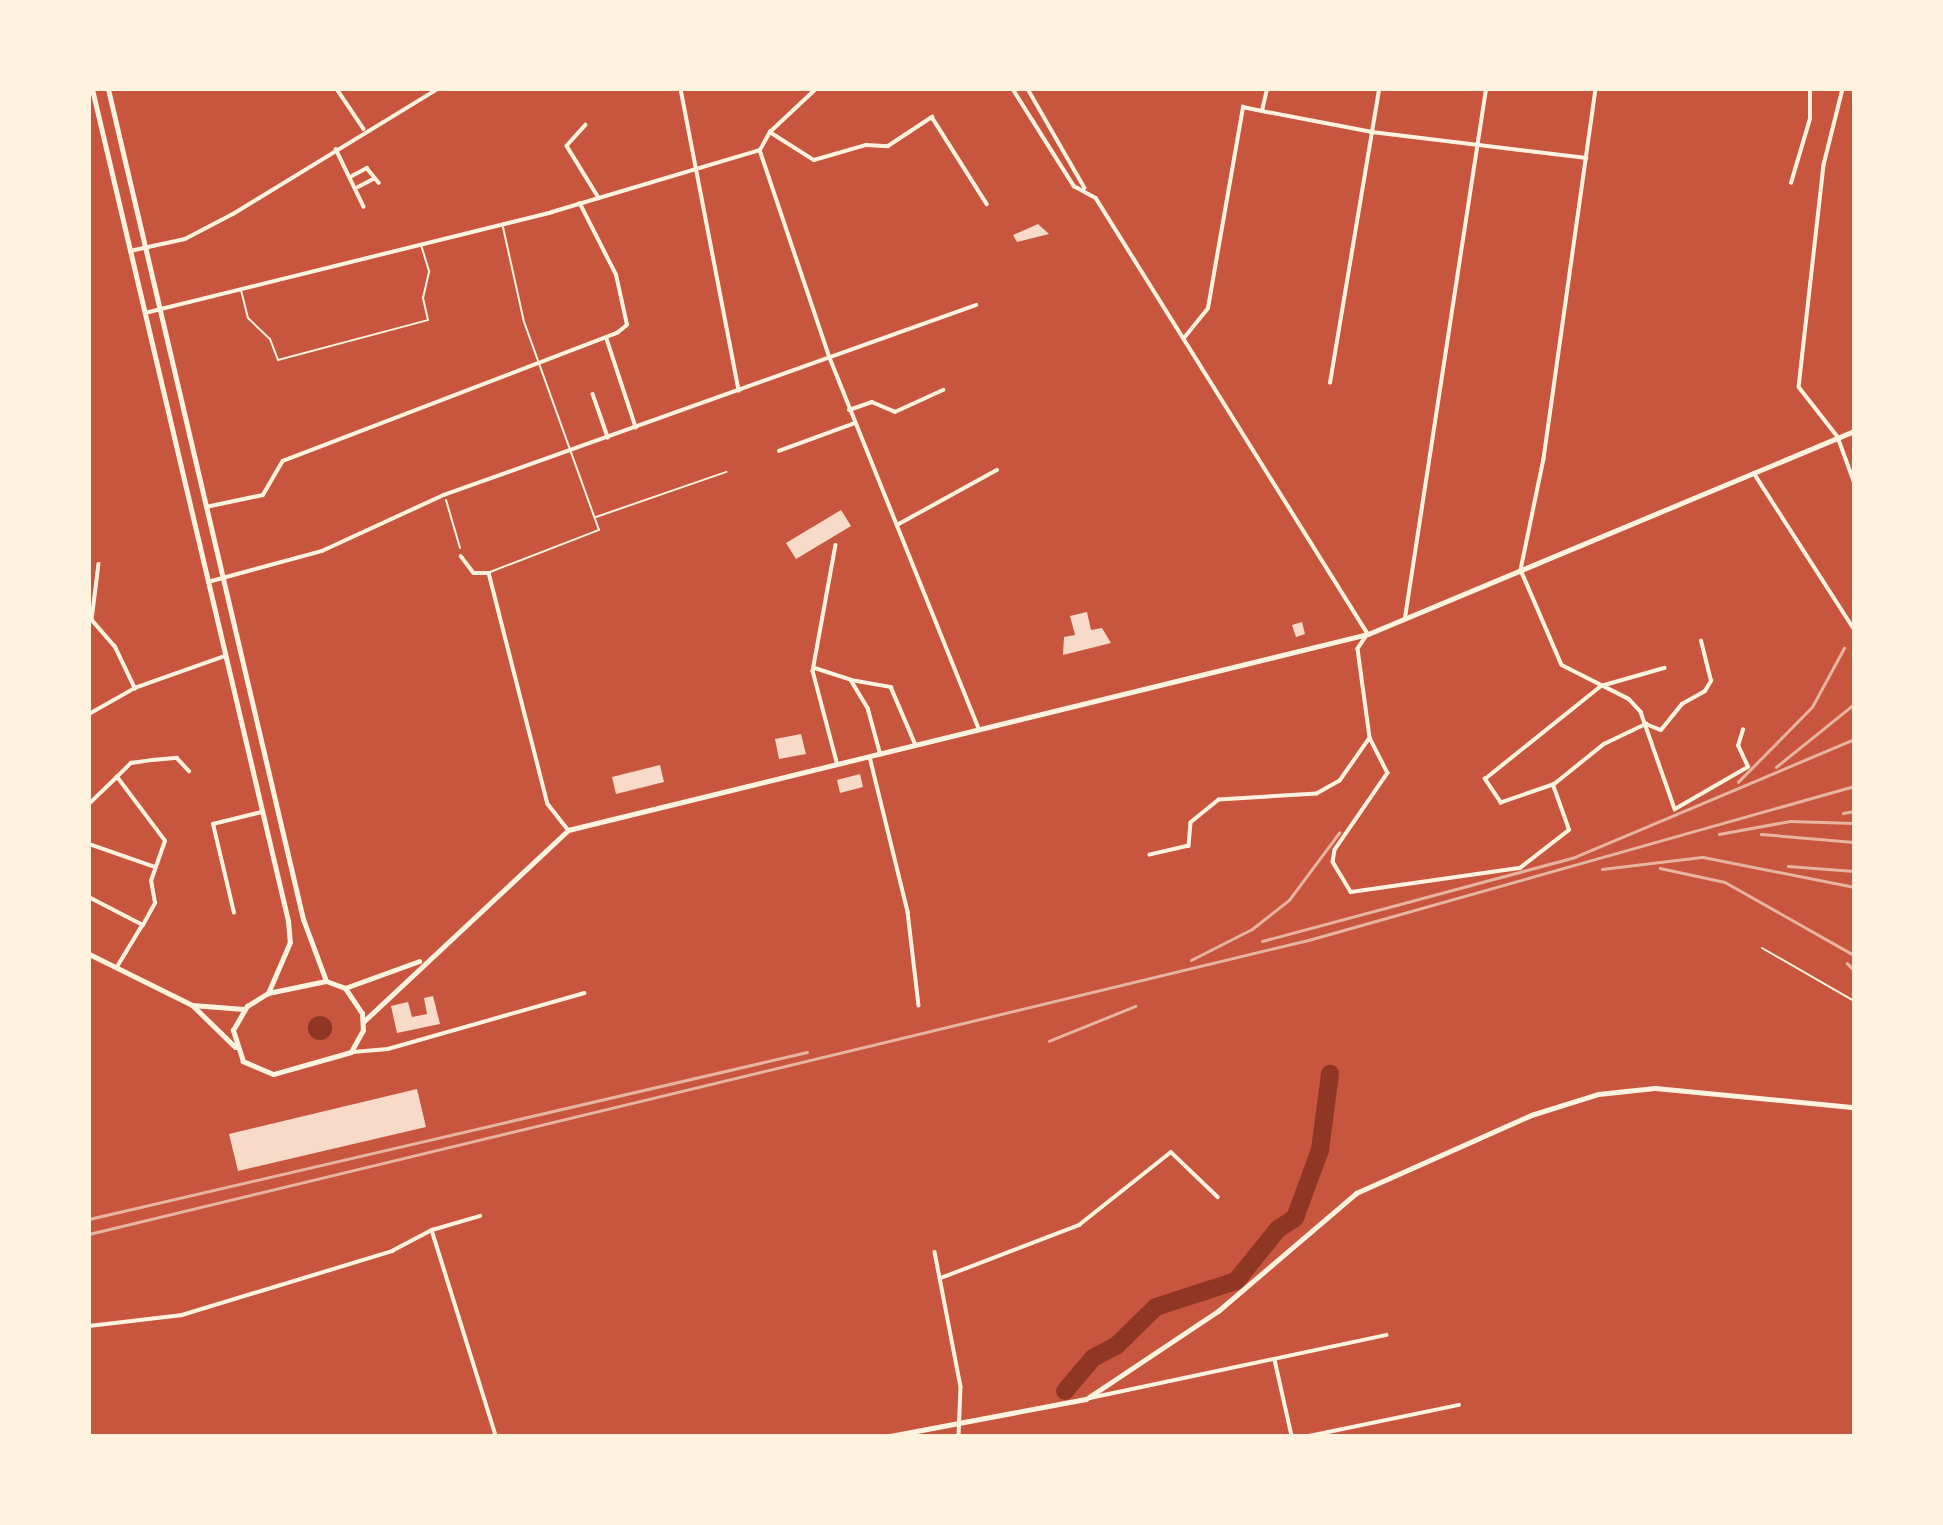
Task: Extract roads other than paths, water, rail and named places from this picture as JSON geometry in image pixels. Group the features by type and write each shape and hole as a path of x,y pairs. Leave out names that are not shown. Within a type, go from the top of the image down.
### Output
{"main road":[{"path":"108,89 303,919 326,981"},
{"path":"91,91 290,935 268,993"},
{"path":"89,954 192,1005 235,1047 251,1067 273,1074 351,1052 363,1022 422,960 568,830 978,727 1368,634 1854,430"},
{"path":"235,1047 233,1030 244,1009 268,993 326,981 345,988 422,960"},
{"path":"345,988 363,1022"},
{"path":"192,1005 244,1009"},
{"path":"890,1436 1086,1399 1218,1311 1356,1193 1531,1115 1598,1094 1655,1088 1854,1107"}],"street":[{"path":"337,89 364,129"},
{"path":"130,251 186,239 337,149 364,129 438,89"},
{"path":"681,89 739,390"},
{"path":"145,313 502,225 760,150 770,132 817,89"},
{"path":"1013,89 1074,186 1085,188"},
{"path":"1028,89 1085,188 1184,338 1368,634 1358,649 1370,738 1388,773 1335,850 1333,862 1352,892 1520,867 1569,830 1553,785"},
{"path":"1262,111 1267,89"},
{"path":"1330,383 1379,89"},
{"path":"1405,618 1486,89"},
{"path":"1596,89 1544,459 1521,570 1562,665 1629,699 1646,724 1675,809 1748,767 1738,747 1743,730"},
{"path":"1791,183 1810,119 1810,89"},
{"path":"1843,89 1824,165 1799,387 1838,437 1854,481"},
{"path":"1184,338 1208,308 1243,107 1372,132 1586,158"},
{"path":"770,132 814,160 866,145 888,146 932,117 987,204"},
{"path":"586,125 567,146 599,198"},
{"path":"337,149 358,187 364,207"},
{"path":"760,150 849,410 978,727"},
{"path":"352,176 367,168 379,183"},
{"path":"358,187 374,179"},
{"path":"206,507 263,495 283,461 607,339 627,325 616,275 580,204"},
{"path":"208,582 322,551 444,495 976,305"},
{"path":"607,339 636,427"},
{"path":"849,410 872,402 895,412 943,390"},
{"path":"593,394 608,437"},
{"path":"779,451 855,423"},
{"path":"897,525 997,470"},
{"path":"1753,471 1854,629"},
{"path":"836,545 814,668 837,762"},
{"path":"461,556 474,573 489,573 548,804 568,830"},
{"path":"99,564 92,620 115,646 135,688"},
{"path":"1664,668 1601,686 1485,779 1501,803 1553,785 1588,754 1646,724 1661,730 1682,704 1704,691 1711,681 1701,641"},
{"path":"89,714 135,688 225,656"},
{"path":"814,668 851,680 891,687 915,743"},
{"path":"851,680 868,708 880,752"},
{"path":"1150,855 1189,846 1191,823 1219,800 1317,794 1340,781 1370,738"},
{"path":"869,755 908,912 919,1005"},
{"path":"89,804 131,763 177,758 189,771"},
{"path":"117,777 162,830 165,841 155,867 155,903 117,968"},
{"path":"234,913 213,824 262,811"},
{"path":"89,844 155,867"},
{"path":"89,897 143,925"},
{"path":"351,1052 388,1049 584,993"},
{"path":"941,1278 1079,1225 1171,1152 1218,1197"},
{"path":"89,1326 182,1315 392,1251 432,1230 480,1216"},
{"path":"432,1230 496,1436"},
{"path":"935,1252 961,1387 959,1436"},
{"path":"1086,1399 1386,1335"},
{"path":"1275,1360 1292,1436"},
{"path":"1309,1436 1460,1405"}],"lane":[{"path":"489,573 599,530 539,365 502,225"},
{"path":"240,289 248,318 270,339 278,360 428,320 423,298 429,271 421,244"},
{"path":"595,517 726,472"},
{"path":"1762,948 1854,1001"}],"waterway":[{"path":"1065,1391 1093,1358 1116,1346 1156,1307 1236,1281 1278,1229 1295,1218 1320,1150 1330,1074"}],"railway":[{"path":"1738,782 1812,707 1844,648"},
{"path":"1776,767 1854,704"},
{"path":"1262,941 1575,857 1854,739"},
{"path":"89,1234 1312,939 1854,786"},
{"path":"1843,813 1854,811"},
{"path":"1719,834 1790,821 1854,823"},
{"path":"1191,960 1252,929 1289,900 1339,833"},
{"path":"1761,834 1854,842"},
{"path":"1602,869 1703,857 1854,887"},
{"path":"1788,866 1854,871"},
{"path":"1660,868 1725,882 1854,955"},
{"path":"1847,963 1854,970"},
{"path":"1049,1041 1135,1006"},
{"path":"89,1219 807,1052"}]}
